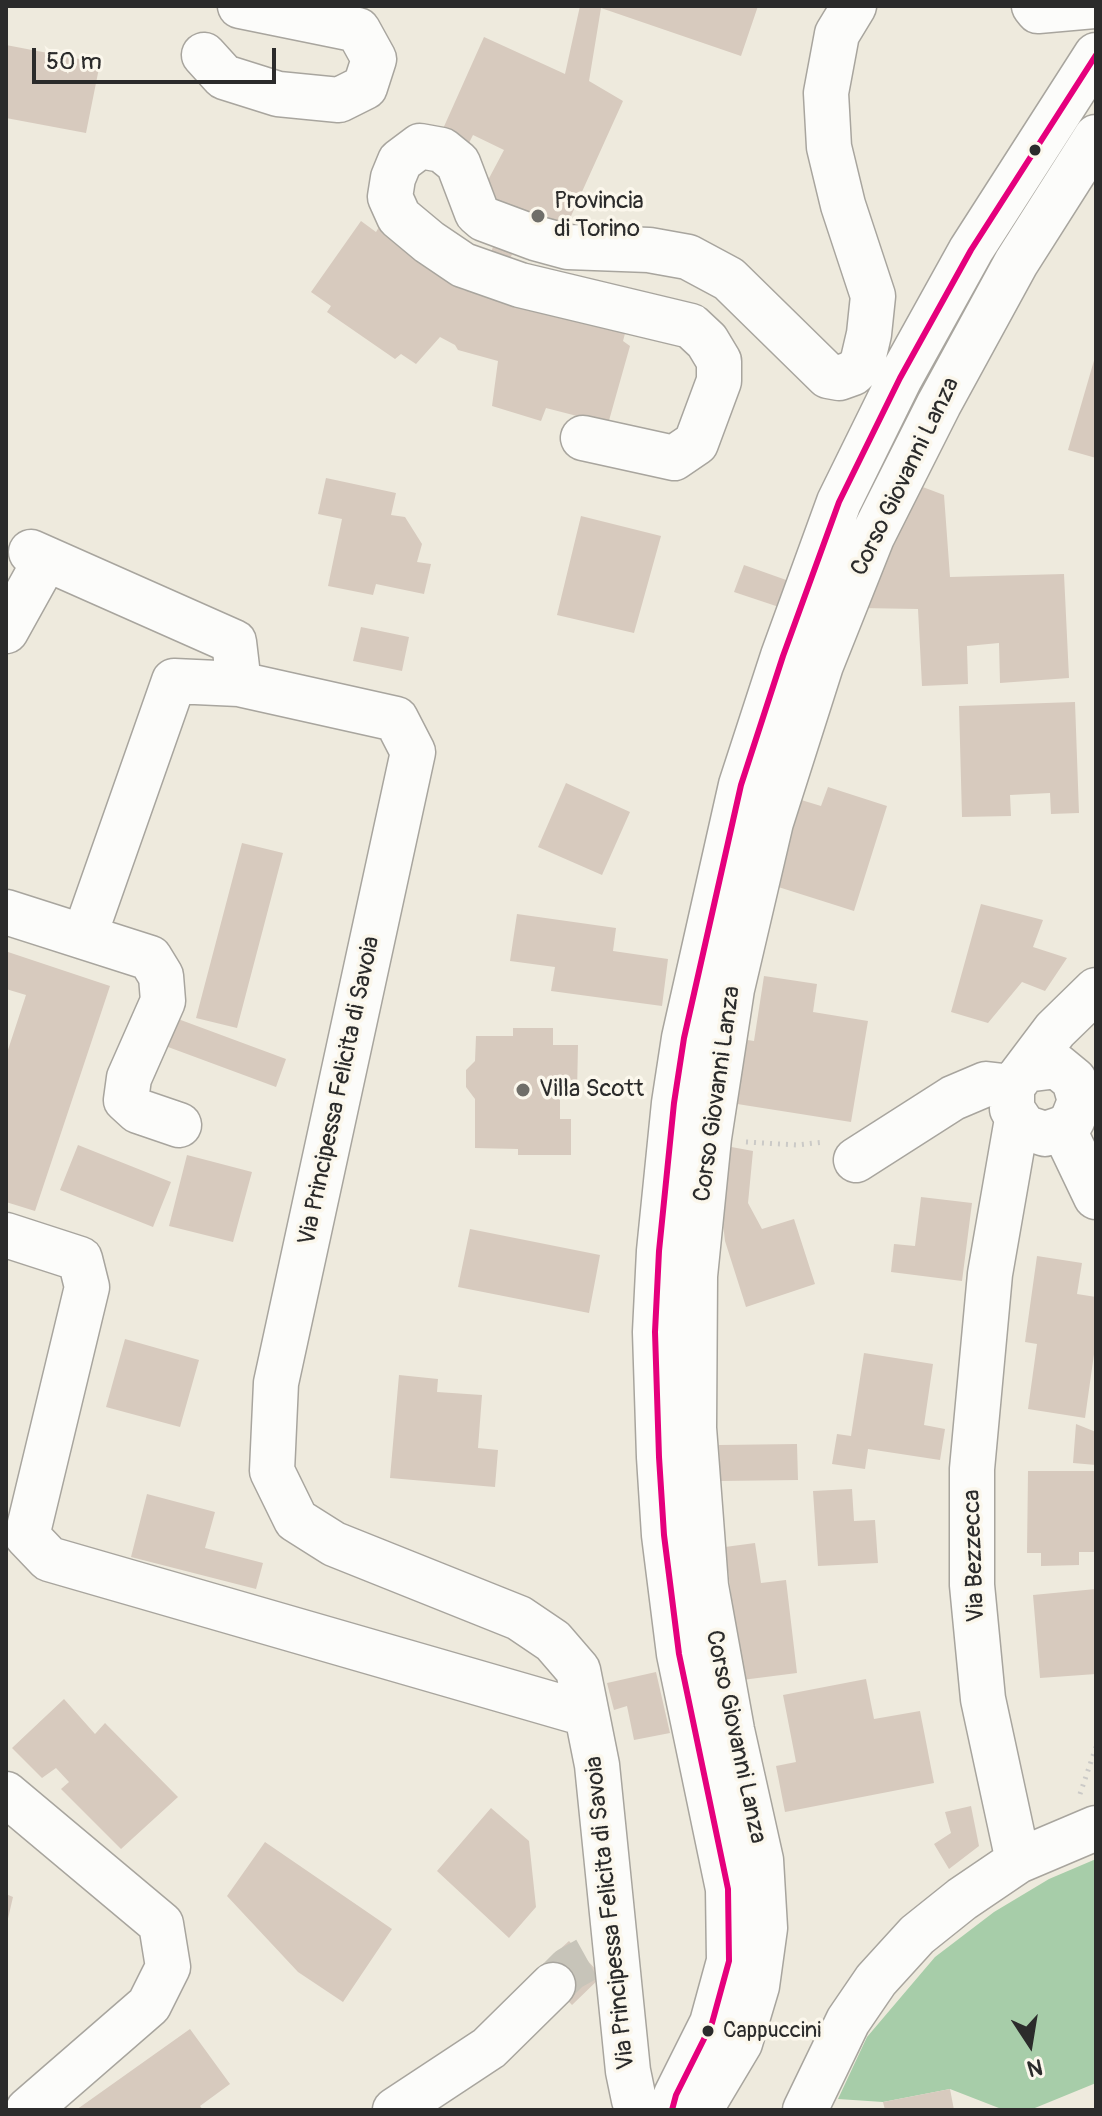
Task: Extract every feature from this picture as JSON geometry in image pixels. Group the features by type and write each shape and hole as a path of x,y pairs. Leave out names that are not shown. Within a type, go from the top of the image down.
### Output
{"street":[{"path":"204,55 224,77 278,94 339,100 365,87 374,59 358,30 240,6"},
{"path":"583,438 674,458 696,443 719,381 719,361 707,341 691,326 520,285 463,265 399,217 390,197 400,161 420,146 442,150 458,163 477,213 484,219 535,238 568,247 649,250 688,257 729,279 828,376 839,378 853,373 862,364 873,296 832,161 826,93 837,34 854,6"},
{"path":"1034,6 1038,11 1094,6"},
{"name":"Corso Giovanni Lanza","path":"672,2110 676,2095 712,2023 729,1961 728,1889 679,1654 664,1535 659,1457 655,1332 659,1251 684,1038 741,785 783,656 839,502 900,378 971,250 1096,55"},
{"name":"Corso Giovanni Lanza","path":"700,2110 740,2043 757,1986 765,1928 761,1860 732,1730 706,1586 694,1428 695,1276 717,1081 732,989 771,822 821,665 872,537 939,404 1016,263 1096,137"},
{"path":"6,631 39,555 234,642 239,684 174,681 84,937"},
{"name":"Via Principessa Felicita di Savoia","path":"239,684 396,719 413,752 276,1383 272,1471 296,1520 334,1544 519,1618 553,1641 578,1670 597,1765 585,1967 628,2071 634,2100 640,2110"},
{"path":"6,912 150,958 161,976 163,1001 129,1078 126,1100 138,1111 179,1125"},
{"name":"Via Bezzecca","path":"1018,1861 983,1699 972,1585 972,1469 994,1247 1018,1092 1055,1030 1096,990"},
{"name":"Via Bezzecca","path":"994,1247 1063,1128 1072,1121 1080,1101 1074,1080 1096,1000"},
{"path":"846,1150 986,1084 1018,1092 1057,1066 1074,1080"},
{"path":"1018,1092 1034,1132 1045,1134 1063,1128 1096,1197"},
{"path":"6,1235 80,1259 87,1287 27,1536 49,1559 586,1714"},
{"path":"6,1794 161,1924 168,1967 149,2005 28,2110"},
{"path":"805,2110 848,2021 876,1980 917,1935 962,1899 1018,1861 1096,1828"},
{"path":"395,2110 489,2048 585,1967"}],"path":[{"path":"739,1142 846,1150"}],"green space":[{"path":"1096,1859 1096,2083 1030,2110 1004,2110 950,2089 883,2102 838,2099 867,2037 935,1957 994,1912 1049,1879"}],"building":[{"name":"Provincia di Torino","path":"580,6 758,6 741,56 601,8 589,81 623,101 562,236 525,220 498,291 627,326 623,341 630,346 608,424 546,408 541,421 492,406 498,361 458,350 440,337 416,364 401,354 395,359 327,312 331,306 311,292 361,221 376,232 382,222 446,280 463,290 477,293 505,212 478,199 504,150 473,135 469,143 442,131 484,37 565,74"},
{"path":"6,45 100,63 86,133 6,118"},
{"path":"1096,357 1096,458 1068,450"},
{"path":"326,478 396,493 391,515 405,517 422,544 417,562 431,564 424,594 376,584 373,595 328,586 342,519 318,514"},
{"path":"912,483 944,495 950,577 1064,574 1069,678 1000,683 999,643 967,646 968,684 922,686 918,609 861,608"},
{"path":"581,516 661,536 634,633 557,615"},
{"path":"744,565 789,581 779,607 734,592"},
{"path":"361,627 409,637 402,671 353,661"},
{"path":"1075,702 1079,813 1051,814 1050,793 1010,795 1011,816 962,817 959,706"},
{"path":"566,783 630,812 602,875 538,847"},
{"path":"828,787 887,806 854,911 772,885 798,799 821,806"},
{"path":"242,843 283,853 237,1028 196,1018"},
{"path":"981,904 1043,920 1033,947 1067,958 1045,991 1022,982 988,1023 951,1012"},
{"path":"517,914 616,928 613,951 668,959 662,1006 551,991 555,967 510,961"},
{"path":"8,952 110,986 35,1211 6,1202 6,1056 26,995 6,989"},
{"path":"764,976 817,984 813,1012 868,1021 851,1122 731,1103 741,1039 754,1041"},
{"path":"170,1016 286,1059 276,1087 160,1044"},
{"name":"Villa Scott","path":"513,1028 553,1028 553,1045 578,1045 577,1093 560,1093 560,1119 571,1119 571,1155 518,1155 518,1149 475,1148 475,1099 466,1087 466,1070 475,1061 476,1036 513,1036"},
{"path":"78,1145 171,1182 153,1227 60,1190"},
{"path":"726,1146 753,1151 748,1203 762,1229 794,1219 815,1284 746,1307 725,1241 720,1199"},
{"path":"187,1155 252,1172 233,1242 169,1226"},
{"path":"921,1197 972,1203 962,1281 891,1272 894,1244 915,1246"},
{"path":"470,1229 600,1255 589,1313 458,1287"},
{"path":"1037,1256 1082,1263 1077,1294 1096,1297 1096,1340 1085,1418 1028,1409 1037,1344 1025,1342"},
{"path":"125,1339 199,1360 180,1427 106,1407"},
{"path":"864,1353 933,1364 924,1425 945,1429 940,1460 868,1449 865,1469 832,1464 837,1434 851,1436"},
{"path":"399,1375 438,1379 437,1392 482,1395 478,1448 498,1450 495,1487 390,1478"},
{"path":"1076,1424 1096,1432 1096,1465 1073,1463"},
{"path":"797,1444 798,1480 720,1481 719,1445"},
{"path":"1028,1471 1096,1471 1096,1552 1079,1552 1079,1565 1041,1566 1041,1553 1027,1553"},
{"path":"852,1489 854,1521 875,1520 878,1563 818,1566 813,1491"},
{"path":"147,1494 215,1512 205,1548 263,1563 256,1589 131,1557"},
{"path":"755,1543 761,1583 786,1580 797,1673 742,1680 725,1547"},
{"path":"1096,1589 1096,1674 1040,1678 1033,1595"},
{"path":"656,1672 670,1733 634,1740 627,1706 614,1710 607,1683"},
{"path":"866,1679 874,1719 920,1711 934,1783 785,1812 776,1766 796,1762 783,1695"},
{"path":"64,1699 95,1734 105,1723 178,1797 121,1849 61,1789 69,1782 56,1768 42,1778 12,1748"},
{"path":"971,1806 979,1846 949,1869 934,1844 951,1833 945,1812"},
{"path":"491,1808 529,1841 536,1907 509,1938 437,1871"},
{"path":"265,1842 392,1929 343,2002 298,1972 227,1896"},
{"path":"6,1894 13,1897 7,1923 6,1923"},
{"path":"569,1941 602,1976 572,2005 538,1969"},
{"path":"190,2029 230,2084 200,2106 203,2110 76,2110"},
{"path":"950,2089 954,2110 885,2110 883,2102"}],"tunnel":[{"path":"553,1985 569,1969 587,1959"}],"transit line":[{"path":"672,2110 676,2095 712,2023 729,1961 728,1889 679,1654 664,1535 659,1457 655,1332 659,1251 684,1038 741,785 783,656 839,502 900,378 971,250 1096,55"}],"place":[{"name":"Provincia di Torino","path":"538,216"},
{"name":"Villa Scott","path":"523,1090"},
{"name":"Cappuccini","path":"708,2031"}]}
